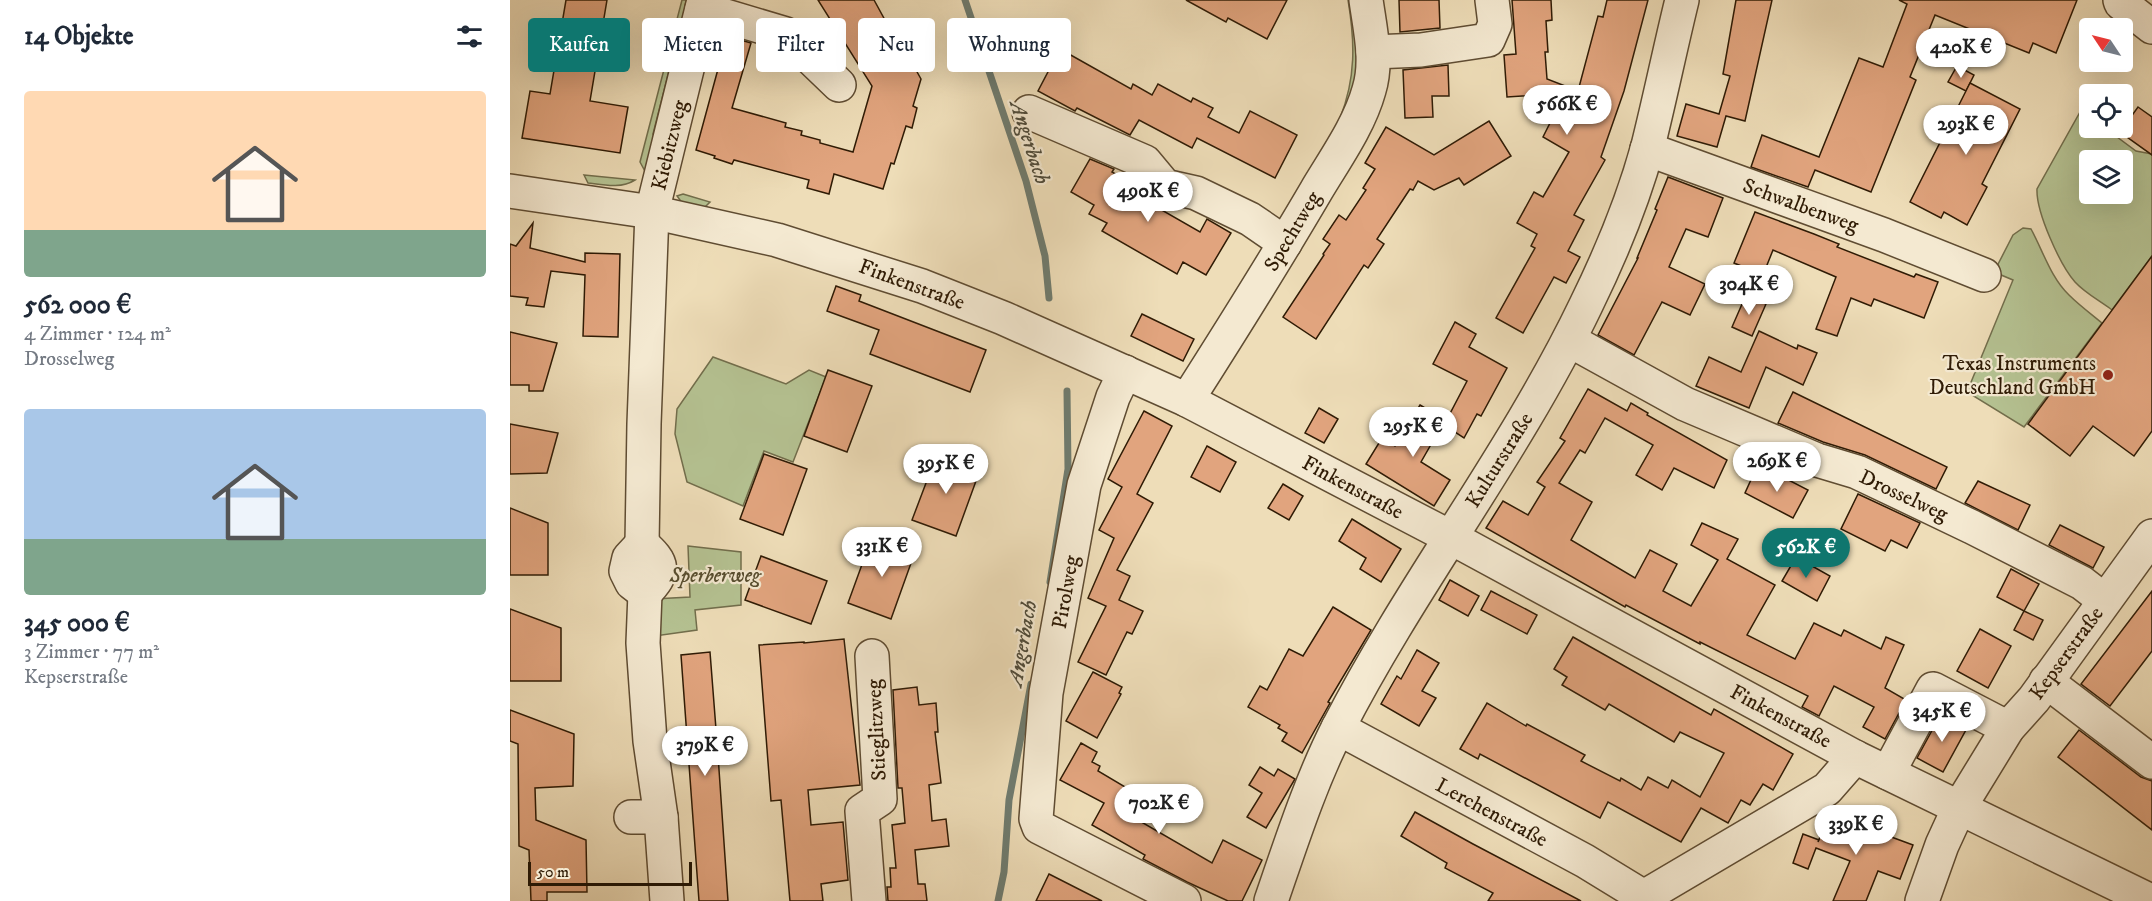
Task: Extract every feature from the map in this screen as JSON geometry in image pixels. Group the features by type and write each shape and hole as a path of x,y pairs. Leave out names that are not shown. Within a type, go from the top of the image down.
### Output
{"street":[{"name":"Spechtweg","path":"1187,400 1285,243 1359,117 1370,89 1373,52 1366,0"},
{"path":"1373,52 1421,50 1488,40 1495,24 1492,0"},
{"name":"Kulturstraße","path":"1271,901 1317,774 1338,728 1413,596 1510,445 1569,340 1619,231 1647,148 1682,0"},
{"path":"2120,0 2152,27"},
{"name":"Kiebitzweg","path":"652,212 703,4 786,34 839,85"},
{"path":"1029,112 1145,162 1165,186 1196,193 1250,219 1285,243"},
{"name":"Schwalbenweg","path":"1647,148 1884,235 1984,275"},
{"name":"Finkenstraße","path":"510,191 652,212 787,243 911,283 1003,318 1187,400 1450,537 1856,757 2151,901"},
{"path":"652,212 642,544 629,558 626,571 632,583 645,592 644,643 650,741 646,817 667,901"},
{"name":"Drosselweg","path":"1569,340 1685,404 1816,460 1857,472 1981,531 2082,583 2104,600"},
{"name":"Pirolweg","path":"1125,372 1113,397 1084,485 1046,693 1036,819 1039,826 1184,901"},
{"name":"Kepserstraße","path":"1922,901 1942,845 1959,808 2008,728 2034,699 2152,536"},
{"name":"Stieglitzweg","path":"869,901 862,811 880,799 872,656"},
{"path":"2046,681 2152,762"},
{"path":"1888,773 1933,689 2008,728"},
{"name":"Lerchenstraße","path":"1338,728 1585,861 1641,899"},
{"path":"1641,899 1827,789 1856,757"}],"green space":[{"path":"682,0 687,0 682,18 677,18"},
{"path":"1348,0 1355,0 1358,84 1340,118 1349,89 1353,60"},
{"path":"663,72 669,72 653,134 657,146 646,173 640,162"},
{"path":"2079,114 2079,138 2118,138 2136,151 2152,154 2152,256 2112,310 2083,290 2069,274 2056,251 2040,211 2037,189"},
{"path":"584,175 635,180 624,185 606,185 588,183"},
{"path":"683,194 710,202 703,209 683,204 677,196"},
{"path":"2023,228 2031,229 2052,272 2063,288 2102,323 2024,427 1967,392 2013,280 1994,272 2013,235"},
{"path":"713,357 786,384 809,370 826,377 793,462 764,451 743,506 687,482 675,434 677,409"},
{"name":"Sperberweg","path":"688,546 741,552 741,605 695,610 697,630 655,636 654,599 690,597"}],"building":[{"path":"566,0 607,0 604,18 563,18"},
{"path":"818,0 874,0 884,18 858,18 858,64 846,45 846,18 829,18"},
{"path":"1186,0 1287,0 1267,39 1228,18 1226,22"},
{"path":"1399,0 1439,0 1440,28 1400,32"},
{"path":"1512,0 1551,0 1552,20 1546,21 1547,79 1578,91 1598,16 1603,17 1607,0 1648,0 1624,91 1601,157 1605,160 1574,215 1584,220 1568,251 1580,257 1566,283 1554,277 1523,333 1496,318 1535,248 1531,246 1537,234 1517,223 1534,192 1543,197 1569,152 1543,137 1565,93 1507,97 1504,55 1516,54"},
{"path":"1736,0 1772,0 1745,121 1726,116 1717,147 1677,136 1686,104 1719,114 1730,76 1723,74"},
{"path":"1899,0 2077,0 2056,53 2033,43 2029,53 1935,15 1910,77 1916,80 1871,192 1815,170 1808,187 1751,167 1762,135 1819,157 1859,58 1883,67 1907,4"},
{"path":"744,41 751,43 744,67"},
{"path":"1071,55 1131,89 1133,84 1152,95 1158,84 1191,102 1193,98 1213,108 1208,117 1239,133 1250,111 1297,135 1275,178 1197,138 1192,148 1139,120 1130,135 1077,108 1075,111 1038,91 1048,72 1071,72"},
{"path":"1448,65 1449,96 1432,96 1433,117 1405,118 1403,70"},
{"path":"1957,66 1974,75 1966,91 1948,82"},
{"path":"554,72 595,72 590,101 628,107 620,153 522,138 530,91 550,94"},
{"path":"717,72 743,72 732,108 786,123 785,127 802,131 801,135 853,152 872,86 863,72 917,72 921,79 913,106 917,108 912,128 906,126 883,189 834,174 829,194 807,188 809,180 734,160 732,164 696,150"},
{"path":"1970,83 2020,109 1982,184 1987,187 1967,225 1944,212 1941,218 1910,202"},
{"path":"2138,107 2152,117 2152,155 2128,138 2133,138 2133,114"},
{"path":"1489,121 1511,156 1464,185 1459,178 1434,190 1418,181 1413,190 1410,189 1377,239 1384,244 1368,268 1364,265 1316,339 1283,317 1330,244 1323,239 1339,215 1346,220 1366,190 1363,188 1375,169 1365,163 1386,127 1434,155"},
{"path":"1090,159 1114,169 1112,172 1129,182 1125,189 1200,232 1207,219 1231,233 1206,275 1183,262 1177,274 1102,231 1107,223 1089,214 1094,205 1071,192"},
{"path":"1668,177 1723,198 1708,237 1686,229 1669,267 1705,284 1690,315 1662,302 1634,355 1598,335 1638,258"},
{"path":"1755,212 1839,244 1837,247 1914,277 1916,274 1938,282 1924,318 1874,299 1871,306 1851,298 1837,336 1816,329 1836,277 1773,250 1763,275 1734,263"},
{"path":"533,223 530,248 585,262 585,253 620,254 618,337 583,336 585,275 551,271 544,307 526,305 528,298 510,296 510,244 516,246"},
{"name":"Texas Instruments Deutschland GmbH","path":"2152,256 2152,431 2134,456 2093,426 2070,456 2028,424"},
{"path":"836,286 861,295 859,301 986,350 970,392 870,354 879,330 827,311"},
{"path":"1746,295 1766,304 1752,336 1732,327"},
{"path":"1142,314 1194,339 1183,361 1131,336"},
{"path":"1455,322 1476,334 1469,347 1507,368 1481,416 1477,414 1464,438 1444,425 1467,381 1433,364"},
{"path":"1759,331 1797,349 1798,345 1817,353 1803,385 1766,367 1749,408 1696,386 1709,357 1741,372"},
{"path":"510,332 557,343 543,391 529,391 529,385 510,385"},
{"path":"828,370 872,386 847,452 804,436"},
{"path":"1588,389 1627,411 1631,403 1648,413 1647,415 1727,460 1714,488 1674,468 1662,490 1636,475 1653,445 1605,418 1585,453 1580,450 1559,483 1592,502 1571,540 1635,578 1650,550 1677,564 1663,591 1691,606 1718,560 1691,545 1702,523 1738,539 1727,559 1775,585 1747,635 1795,659 1814,623 1841,636 1844,630 1881,649 1886,637 1904,645 1885,688 1906,700 1885,739 1863,727 1874,707 1834,686 1819,716 1802,707 1808,696 1626,605 1625,607 1486,528 1503,501 1528,515 1545,487 1537,482 1565,441 1560,438"},
{"path":"1793,392 1947,467 1936,489 1865,455 1823,442 1778,423"},
{"path":"1420,405 1445,420 1421,462 1450,480 1434,506 1366,464 1382,438 1395,446"},
{"path":"1319,408 1338,419 1324,443 1305,433"},
{"path":"1144,411 1172,426 1137,494 1153,503 1117,570 1130,576 1119,600 1143,611 1132,634 1127,632 1106,675 1078,662 1106,606 1088,598 1114,538 1099,530 1122,487 1108,479"},
{"path":"510,424 558,433 547,473 510,474"},
{"path":"1207,446 1236,462 1220,492 1191,477"},
{"path":"764,454 807,469 783,535 740,519"},
{"path":"937,454 980,470 956,536 912,520"},
{"path":"1755,471 1776,481 1779,475 1808,490 1793,518 1745,493"},
{"path":"1978,481 2030,505 2018,530 1965,503"},
{"path":"1283,484 1303,496 1289,520 1268,508"},
{"path":"1858,494 1920,523 1907,548 1891,540 1885,551 1841,529"},
{"path":"510,508 548,523 548,575 510,575"},
{"path":"1352,519 1401,549 1381,582 1360,569 1366,558 1339,541"},
{"path":"2060,525 2104,547 2093,568 2049,545"},
{"path":"872,537 915,552 891,619 848,603"},
{"path":"761,556 827,581 811,624 745,600"},
{"path":"1796,557 1830,576 1817,601 1782,581"},
{"path":"2011,569 2039,584 2024,611 1997,597"},
{"path":"1450,580 1479,596 1468,616 1439,600"},
{"path":"1491,591 1537,615 1527,634 1481,610"},
{"path":"2152,591 2152,651 2110,706 2081,684"},
{"path":"1333,607 1371,630 1328,702 1330,703 1302,753 1282,741 1287,733 1278,728 1280,725 1248,707 1260,686 1267,690 1289,649 1303,656"},
{"path":"510,609 561,628 561,681 510,681"},
{"path":"2024,611 2043,620 2033,640 2014,630"},
{"path":"1980,629 2011,646 1988,688 1957,671"},
{"path":"1573,637 1711,715 1714,709 1793,754 1773,790 1763,784 1750,805 1741,800 1728,823 1701,808 1681,842 1608,802 1600,818 1480,754 1478,759 1460,749 1487,703 1526,726 1527,724 1585,755 1581,761 1620,781 1621,778 1641,790 1648,777 1668,788 1672,780 1700,797 1724,753 1680,732 1674,742 1609,704 1605,710 1562,685 1567,677 1554,669"},
{"path":"844,639 860,785 808,790 811,825 843,822 848,880 821,884 823,901 790,901 781,800 771,801 759,645"},
{"path":"1417,650 1439,663 1422,691 1436,698 1419,726 1381,704 1397,676 1401,679"},
{"path":"710,652 728,901 699,901 681,655"},
{"path":"1093,672 1122,687 1119,693 1121,694 1097,738 1066,721"},
{"path":"917,687 919,705 936,703 938,732 935,732 941,783 929,785 932,821 946,819 949,846 915,850 918,884 925,884 927,901 888,901 887,887 891,887 890,868 896,868 892,825 905,823 902,788 898,788 893,690"},
{"path":"510,710 574,734 573,786 535,788 536,820 586,840 587,892 547,892 547,901 531,901 529,850 519,846 518,744 510,741"},
{"path":"1941,714 1967,728 1943,772 1917,758"},
{"path":"2079,730 2141,777 2152,781 2152,830 2058,757"},
{"path":"1081,743 1097,752 1092,762 1100,766 1098,771 1142,797 1131,816 1212,863 1223,840 1262,860 1242,901 1228,901 1187,882 1143,859 1145,855 1092,825 1104,803 1060,780"},
{"path":"1260,767 1274,776 1278,769 1295,779 1266,828 1247,817 1262,793 1249,785"},
{"path":"1415,812 1581,901 1488,901 1493,893 1445,868 1447,863 1401,836"},
{"path":"1829,814 1913,845 1900,879 1878,871 1866,901 1833,901 1850,861 1816,848 1808,869 1793,863 1803,834 1819,840"},
{"path":"1049,874 1102,901 1036,901"}],"waterway":[{"name":"Angerbach","path":"965,0 1026,181 1045,256 1049,298"},
{"name":"Angerbach","path":"1050,582 1068,469 1067,391"},
{"name":"Angerbach","path":"998,901 1004,872 1009,800 1031,684"}],"place":[{"name":"Texas Instruments Deutschland GmbH","path":"2108,375"}]}
